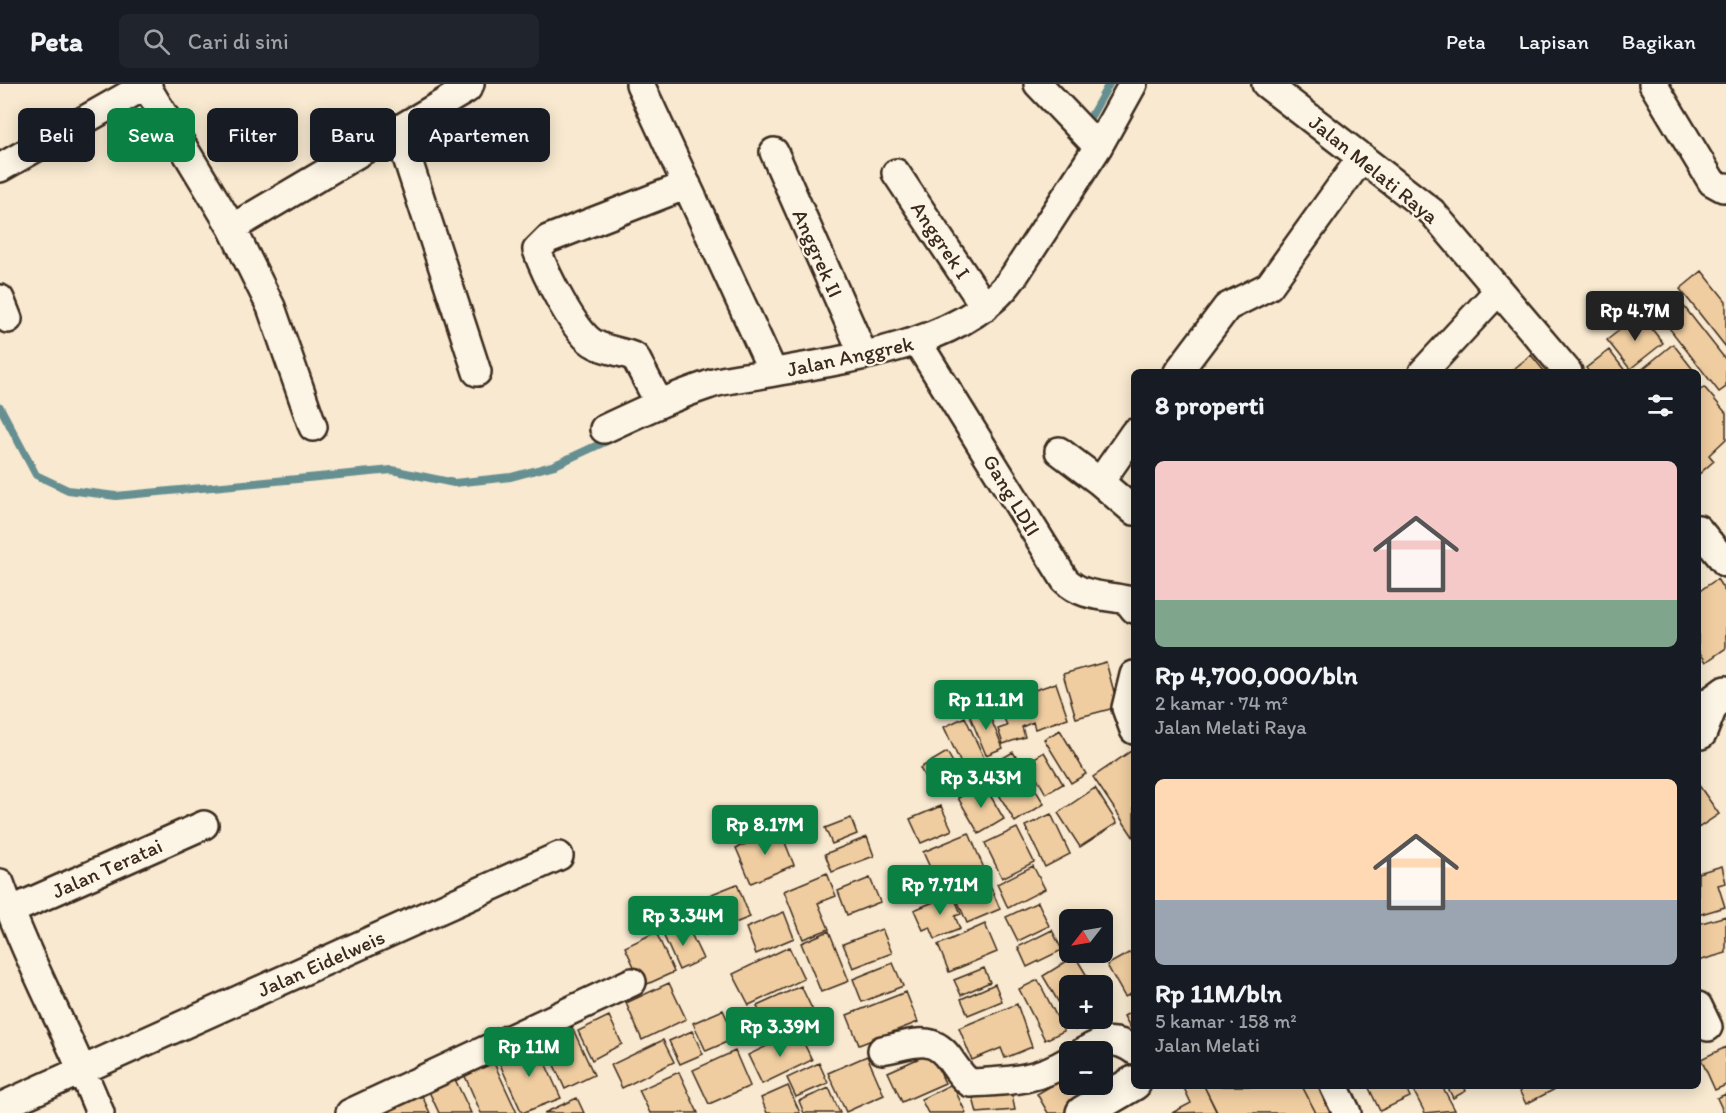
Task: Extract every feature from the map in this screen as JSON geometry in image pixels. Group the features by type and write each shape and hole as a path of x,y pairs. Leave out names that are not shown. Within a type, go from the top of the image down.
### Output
{"main road":[{"path":"1708,731 1711,704 1726,693"},
{"path":"1095,1110 1131,1085"}],"street":[{"path":"0,168 146,84 232,228 271,307 313,427"},
{"path":"232,228 467,89 470,84"},
{"path":"640,84 773,372"},
{"path":"1038,84 1098,147"},
{"name":"Jalan Anggrek","path":"604,429 659,403 709,384 918,343 956,325 985,307 1010,283 1098,147 1133,84"},
{"name":"Jalan Melati Raya","path":"1266,84 1432,212 1565,369"},
{"path":"1653,84 1712,182 1723,188 1726,187"},
{"path":"398,129 477,372"},
{"name":"Anggrek II","path":"774,152 863,354"},
{"path":"1180,369 1227,307 1269,286 1362,157"},
{"name":"Anggrek I","path":"896,173 985,307"},
{"path":"659,403 635,357 595,344 582,334 544,270 537,250 548,239 687,185"},
{"path":"1426,369 1498,291"},
{"name":"Gang LDII","path":"918,343 1065,580 1075,590 1085,594 1127,600 1131,605"},
{"path":"1100,482 1131,437"},
{"path":"1059,451 1131,508"},
{"path":"1701,533 1726,563"},
{"path":"1131,687 1126,708 1131,722"},
{"name":"Jalan Teratai","path":"10,911 204,825"},
{"name":"Jalan Eidelweis","path":"0,1107 559,856"},
{"path":"0,883 10,911 11,946 83,1070 100,1113"},
{"path":"350,1113 632,981"},
{"path":"1106,1041 1110,1039 1131,1048"},
{"path":"882,1050 932,1042 939,1045 961,1075 970,1083 1026,1080 1059,1067"},
{"path":"1335,1089 1347,1113"}],"building":[{"path":"1702,271 1726,301 1726,347 1680,289"},
{"path":"1675,295 1726,360 1726,387 1719,392 1655,310"},
{"path":"1640,314 1663,343 1630,369 1607,340"},
{"path":"1673,344 1693,369 1643,369"},
{"path":"1609,350 1624,369 1587,369"},
{"path":"1531,355 1543,369 1514,369"},
{"path":"1704,387 1726,413 1726,439 1709,455 1714,461 1701,472 1701,390"},
{"path":"1717,579 1726,593 1726,648 1706,662 1701,654 1701,590"},
{"path":"1106,662 1118,707 1076,718 1063,674"},
{"path":"1056,683 1068,718 1035,729 1033,722 1022,727 1025,737 1003,744 998,729 1007,726 1002,712 1027,704 1023,694"},
{"path":"986,707 1003,748 986,755 969,714"},
{"path":"965,717 984,758 963,768 944,727"},
{"path":"1060,730 1086,774 1071,783 1044,739"},
{"path":"1131,751 1131,834 1093,777"},
{"path":"947,752 963,780 935,796 920,768"},
{"path":"1013,752 1044,804 1015,822 984,769"},
{"path":"1044,752 1063,784 1046,794 1028,762"},
{"path":"983,783 1004,819 979,834 958,798"},
{"path":"1095,788 1117,823 1080,847 1058,813"},
{"path":"1701,788 1719,814 1701,826"},
{"path":"941,806 952,830 921,843 910,819"},
{"path":"1051,814 1070,854 1045,867 1025,826"},
{"path":"851,818 857,834 832,844 825,828"},
{"path":"1017,828 1034,862 1002,878 985,843"},
{"path":"780,830 794,865 751,883 736,848"},
{"path":"969,833 986,873 941,892 923,852"},
{"path":"867,837 874,856 832,872 825,854"},
{"path":"1033,866 1045,889 1008,908 997,884"},
{"path":"1722,866 1726,883 1718,885 1725,907 1701,914 1701,872"},
{"path":"827,873 836,896 818,903 829,929 803,939 784,891"},
{"path":"870,878 880,902 847,915 838,891"},
{"path":"989,883 1000,909 967,923 956,897"},
{"path":"737,884 750,917 705,935 692,902"},
{"path":"953,894 961,914 955,916 960,929 935,939 930,927 923,930 914,910"},
{"path":"1038,902 1049,926 1018,941 1006,917"},
{"path":"784,912 794,938 756,954 746,928"},
{"path":"1726,916 1726,953 1701,960 1701,923"},
{"path":"686,923 703,959 679,970 663,934"},
{"path":"985,924 997,952 949,972 938,945"},
{"path":"882,929 892,953 853,968 843,944"},
{"path":"1052,930 1059,944 1059,951 1027,967 1018,947"},
{"path":"829,931 849,981 821,992 801,943"},
{"path":"656,932 674,972 643,986 625,947"},
{"path":"789,947 804,979 749,1005 733,974"},
{"path":"1131,952 1131,994 1125,997 1107,965"},
{"path":"893,963 903,986 862,1002 853,979"},
{"path":"1064,963 1079,963 1086,975 1059,975 1059,1003 1043,976"},
{"path":"984,968 990,982 961,995 954,980"},
{"path":"1038,980 1059,1021 1059,1029 1064,1031 1045,1040 1019,989"},
{"path":"669,983 686,1019 642,1040 626,1003"},
{"path":"995,984 1002,1001 968,1015 961,999"},
{"path":"801,986 815,1015 770,1036 757,1006"},
{"path":"906,992 918,1022 859,1045 847,1015"},
{"path":"1017,1004 1032,1047 1005,1058 1001,1048 972,1060 959,1028"},
{"path":"723,1010 736,1038 706,1051 693,1023"},
{"path":"1131,1012 1131,1029 1124,1016"},
{"path":"609,1016 622,1044 592,1060 578,1031"},
{"path":"572,1027 594,1075 565,1089 543,1041"},
{"path":"692,1031 703,1054 680,1064 669,1041"},
{"path":"798,1031 812,1060 762,1084 748,1055"},
{"path":"663,1040 674,1062 622,1088 611,1065"},
{"path":"536,1043 561,1098 522,1113 498,1060"},
{"path":"1726,1047 1726,1085 1715,1090 1701,1059"},
{"path":"735,1051 750,1086 709,1104 693,1070"},
{"path":"931,1053 945,1083 902,1102 888,1072"},
{"path":"867,1056 884,1095 846,1112 828,1073"},
{"path":"493,1061 517,1113 481,1113 464,1074"},
{"path":"819,1063 828,1083 796,1097 787,1078"},
{"path":"679,1072 698,1113 650,1113 639,1090"},
{"path":"452,1073 471,1113 439,1113 426,1085"},
{"path":"1059,1081 1059,1095 1096,1095 1064,1113 1048,1113 1037,1094"},
{"path":"952,1084 966,1113 928,1113 921,1099"},
{"path":"417,1085 430,1113 390,1113 384,1100"},
{"path":"1010,1085 1015,1110 977,1113 972,1094"},
{"path":"788,1086 800,1113 767,1113 761,1098"},
{"path":"829,1088 840,1113 804,1113 799,1101"},
{"path":"1184,1089 1206,1089 1217,1112 1172,1113 1191,1103"},
{"path":"1205,1089 1304,1089 1316,1113 1217,1113"},
{"path":"1304,1089 1327,1089 1337,1109 1329,1113 1316,1113"},
{"path":"1369,1089 1406,1089 1410,1097 1380,1111"},
{"path":"1413,1089 1444,1089 1455,1110 1425,1113"},
{"path":"1448,1089 1465,1089 1466,1091 1453,1098"},
{"path":"1518,1089 1555,1089 1526,1104"},
{"path":"1726,1094 1726,1113 1724,1113 1717,1098"},
{"path":"577,1098 584,1113 544,1113"}],"waterway":[{"path":"1086,125 1109,84"},
{"path":"0,407 36,475 68,490 116,496 392,470 454,483 511,477 555,465 611,439"}]}
